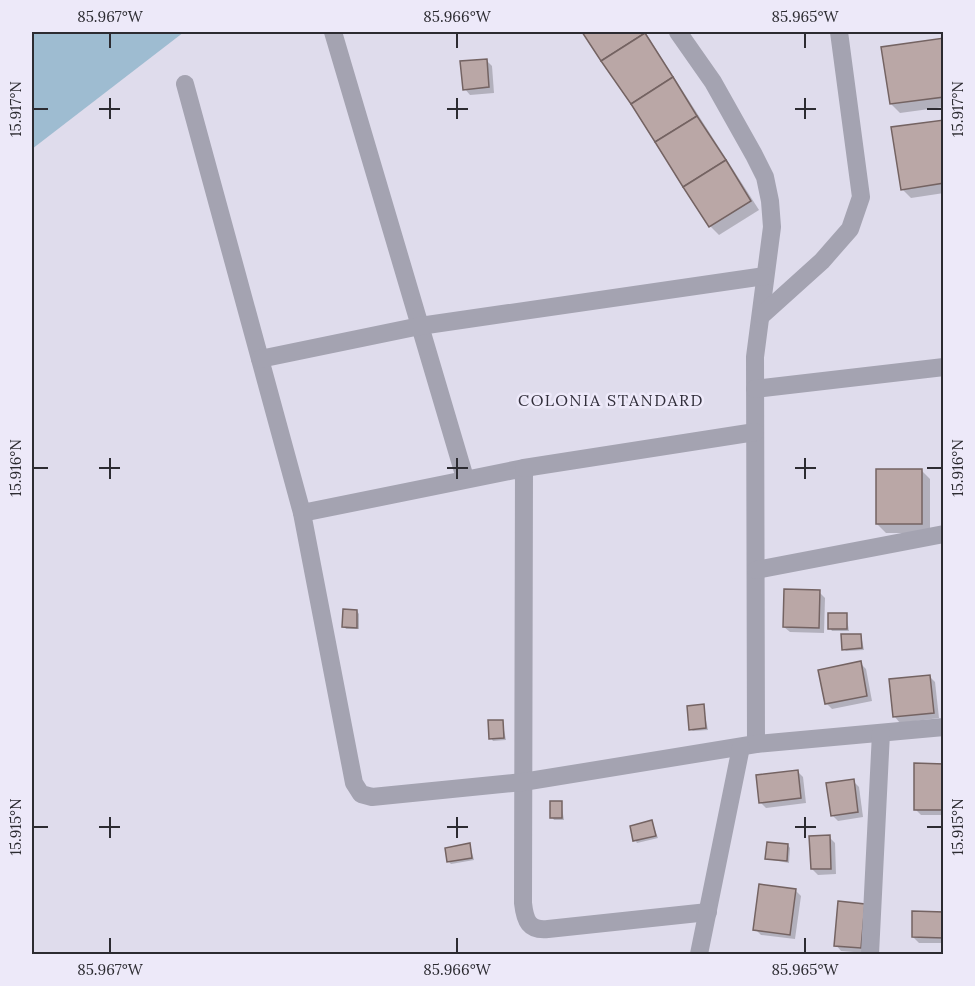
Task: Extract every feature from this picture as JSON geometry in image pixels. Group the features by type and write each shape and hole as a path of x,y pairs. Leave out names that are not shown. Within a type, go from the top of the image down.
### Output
{"street":[{"path":"333,32 465,478"},
{"path":"678,32 713,82 765,177 771,227 762,315 755,357 756,570 748,745 699,954"},
{"path":"762,315 822,261 850,230 861,197 839,32"},
{"path":"185,84 302,513 354,783 361,794 372,797 523,782 748,745 944,727"},
{"path":"260,359 420,326 765,276"},
{"path":"755,389 944,367"},
{"path":"302,513 465,478 755,432"},
{"path":"524,468 524,916 529,926 538,930 548,930 708,912"},
{"path":"756,570 944,534"},
{"path":"870,954 881,733"}],"water":[{"path":"32,32 184,32 32,149"}],"building":[{"path":"582,32 644,32 645,33 601,61"},
{"path":"645,33 673,77 631,104 601,61"},
{"path":"944,38 944,97 890,104 881,47"},
{"path":"487,59 489,87 463,90 460,61"},
{"path":"673,77 697,116 655,142 631,104"},
{"path":"697,116 726,160 683,187 655,142"},
{"path":"944,120 944,183 901,190 891,127"},
{"path":"726,160 751,201 709,227 683,187"},
{"path":"876,469 922,469 922,524 876,524"},
{"path":"784,589 820,590 819,628 783,627"},
{"path":"343,609 357,610 357,628 342,627"},
{"path":"828,613 847,613 847,629 828,629"},
{"path":"841,634 861,634 862,648 842,650"},
{"path":"861,661 867,696 825,704 818,670"},
{"path":"930,675 934,713 893,717 889,679"},
{"path":"704,704 706,728 689,730 687,706"},
{"path":"488,720 503,720 504,738 489,739"},
{"path":"914,763 944,764 944,810 914,810"},
{"path":"798,770 801,798 759,803 756,775"},
{"path":"854,779 858,812 831,816 826,783"},
{"path":"550,801 562,801 562,818 550,818"},
{"path":"652,820 656,836 633,841 630,826"},
{"path":"830,835 831,869 811,869 809,836"},
{"path":"767,842 788,844 787,861 765,859"},
{"path":"470,843 472,858 447,862 445,848"},
{"path":"759,884 796,889 790,935 753,930"},
{"path":"838,901 865,904 861,948 834,946"},
{"path":"912,911 944,912 944,938 912,937"}],"district":[{"name":"COLONIA STANDARD","path":"611,400"}]}
